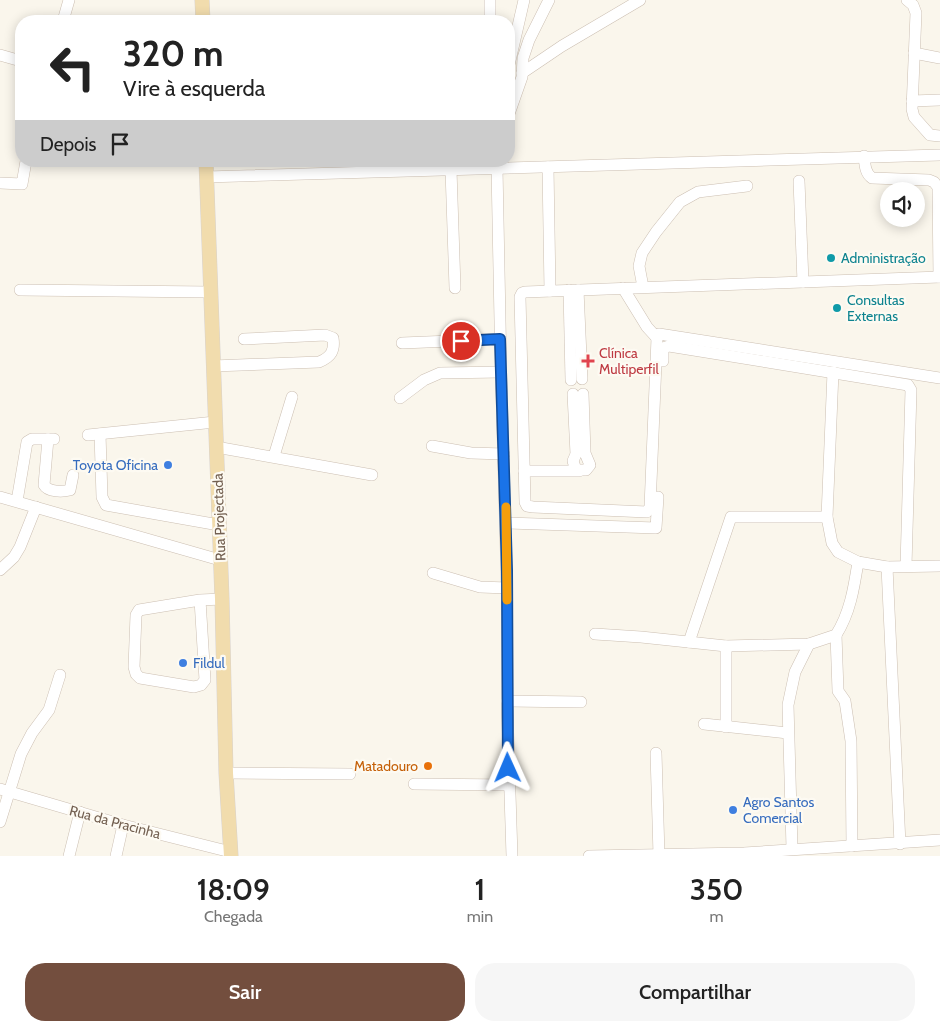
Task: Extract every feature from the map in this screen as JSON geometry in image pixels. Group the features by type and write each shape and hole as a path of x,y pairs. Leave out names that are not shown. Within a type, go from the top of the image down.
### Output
{"main road":[{"path":"202,0 202,15"},
{"name":"Rua Projectada","path":"206,167 222,599 226,774 231,854"}],"street":[{"path":"65,15 69,0"},
{"path":"490,0 490,15"},
{"path":"515,39 524,0"},
{"path":"515,99 522,73 523,58 529,40 549,0"},
{"path":"522,73 562,46 640,0"},
{"path":"907,0 913,5 916,13 912,101 914,117 930,135 940,136"},
{"path":"914,53 940,58"},
{"path":"0,55 15,59"},
{"path":"912,101 940,100"},
{"path":"515,166 548,167 940,155"},
{"path":"864,156 868,176 872,178 929,180 938,187 940,277 522,293 520,297 525,502 527,506 647,512 650,507 657,338 659,334 940,378"},
{"path":"0,183 22,184 25,167"},
{"path":"206,177 451,170 476,167"},
{"path":"493,167 506,523 507,702 512,856"},
{"path":"548,167 550,291"},
{"path":"451,170 455,288"},
{"path":"799,182 803,282"},
{"path":"643,288 638,266 642,253 680,202 698,192 747,186"},
{"path":"623,288 647,327 657,338"},
{"path":"20,290 210,292"},
{"path":"524,471 579,471 586,470 590,465 585,452 578,394 569,387 577,379 574,290"},
{"path":"213,366 320,362 327,359 332,353 334,346 333,338 325,335 244,339"},
{"path":"402,343 500,339"},
{"path":"506,523 656,528 664,347 686,348 905,383 910,387 906,566"},
{"path":"400,398 424,380 440,372 501,372"},
{"path":"833,372 827,517 832,543 838,552 858,562 887,567 940,566"},
{"path":"274,456 292,397"},
{"path":"88,435 215,422"},
{"path":"100,434 102,497 106,505 219,525"},
{"path":"17,501 27,442 32,439 52,439 45,488 50,490 70,490 73,475"},
{"path":"432,446 471,453 504,454"},
{"path":"216,447 372,475"},
{"path":"0,497 220,560"},
{"path":"0,570 20,548 36,507"},
{"path":"689,642 731,517 827,517"},
{"path":"852,846 851,741 845,701 838,691 836,635 843,624 852,597 858,562"},
{"path":"887,567 900,844"},
{"path":"433,574 480,586 507,588"},
{"path":"200,600 205,680 201,685 194,687 140,678 136,674 134,667 136,615 138,610 200,600 222,599"},
{"path":"595,634 726,646 809,644 836,635"},
{"path":"792,848 788,705 796,672 809,644"},
{"path":"726,646 726,727"},
{"path":"0,822 4,791 32,733 49,710 60,675"},
{"path":"507,702 581,702"},
{"path":"704,724 788,733"},
{"path":"656,754 659,854"},
{"path":"226,774 350,774"},
{"path":"414,784 509,785"},
{"name":"Rua da Pracinha","path":"4,791 231,854"},
{"path":"69,856 80,812"},
{"path":"116,856 123,825"},
{"path":"589,856 744,854 792,848 900,844 940,840"}],"slow traffic":[{"path":"506,507 507,600"}],"place":[{"name":"Administração","path":"831,258"},
{"name":"Consultas Externas","path":"837,308"},
{"name":"Clínica Multiperfil","path":"588,361"},
{"name":"Toyota Oficina","path":"168,465"},
{"name":"Fildul","path":"183,663"},
{"name":"Matadouro","path":"428,766"},
{"name":"Agro Santos Comercial","path":"733,810"}],"route":[{"path":"461,341 500,339 507,571 508,768"}]}
